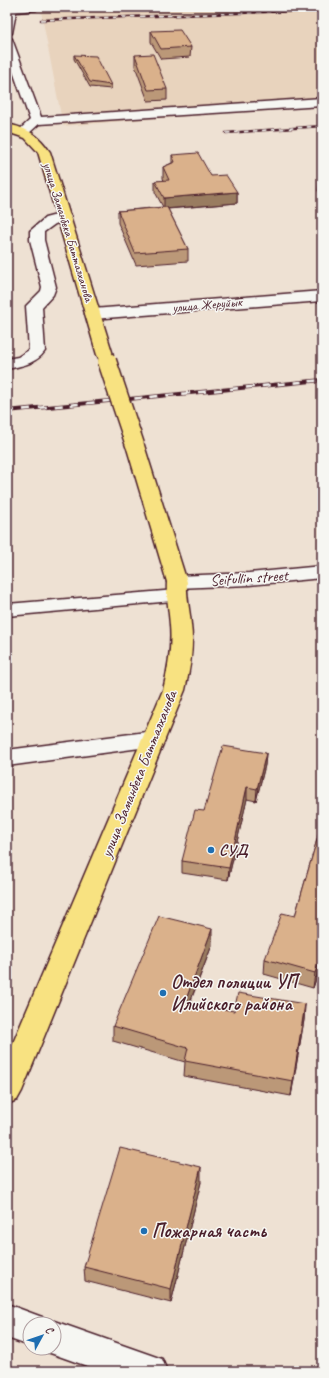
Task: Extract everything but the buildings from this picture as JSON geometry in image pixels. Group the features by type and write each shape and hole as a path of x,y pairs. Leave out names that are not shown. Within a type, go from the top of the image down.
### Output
{"main road":[{"name":"улица Заманбека Батталханова","path":"7,128 23,132 32,137 44,152 105,355 135,445 176,589 181,626 180,665 174,690 7,1091"}],"street":[{"path":"7,33 11,10 36,7"},
{"path":"7,39 36,121"},
{"path":"23,132 36,121 322,102"},
{"path":"7,364 20,362 28,358 37,350 34,306 48,292 49,288 37,240 37,231 50,221 64,217"},
{"name":"улица Жеруйык","path":"93,314 321,295"},
{"name":"Seifullin street","path":"7,610 322,572"},
{"path":"7,758 154,739"},
{"path":"7,1321 22,1326"},
{"path":"62,1341 150,1371"}],"shaded area":[{"path":"28,7 322,7 322,105 63,126 41,11"}],"railway":[{"path":"41,20 322,10"},
{"path":"226,133 322,126"},
{"path":"7,411 322,380"}],"place":[{"name":"СУД","path":"211,850"},
{"name":"Отдел полиции УП Илийского района","path":"163,993"},
{"name":"Пожарная часть","path":"144,1231"}]}
